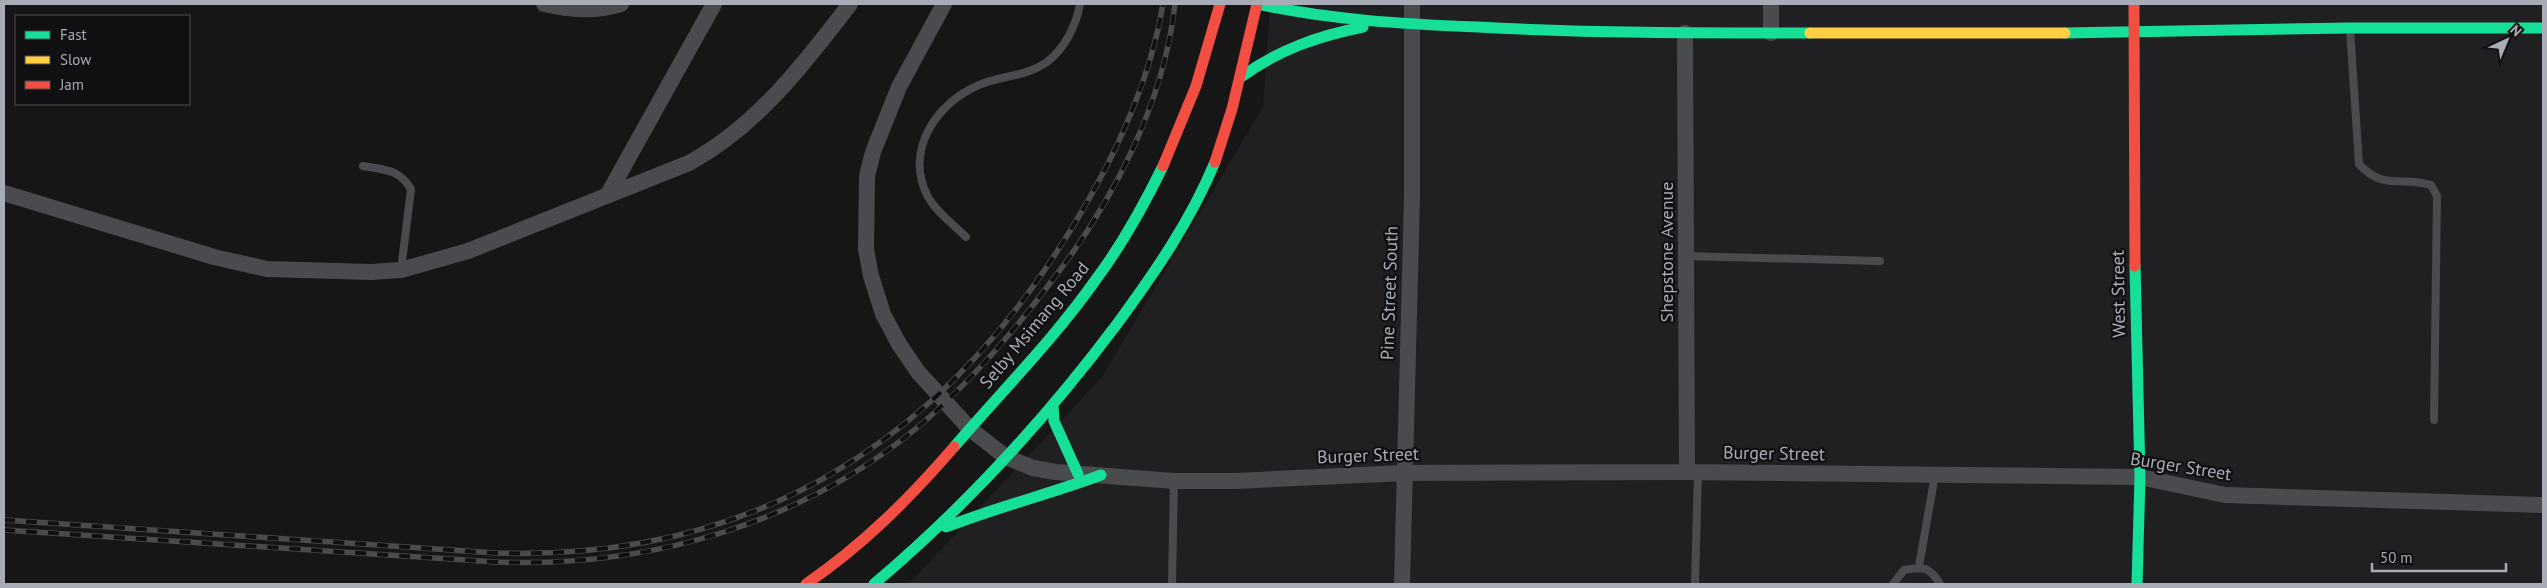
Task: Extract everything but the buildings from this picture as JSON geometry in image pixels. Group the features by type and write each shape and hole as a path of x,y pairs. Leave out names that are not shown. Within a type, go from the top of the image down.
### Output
{"street":[{"path":"544,4 568,10 584,10 621,4"},
{"path":"607,196 714,4"},
{"path":"4,193 214,257 267,269 371,272 402,270 468,251 689,164 716,149 737,132 782,86 850,4"},
{"path":"944,4 899,87 873,152 867,176 866,249 871,276 883,314 899,344 918,372 970,428 1006,457"},
{"name":"Selby Msimang Road","path":"806,584 840,563 879,530 914,495 1072,312 1110,260 1162,169 1205,62 1220,4"},
{"path":"874,584 962,505 1006,457 1096,353 1152,276 1194,210 1219,150 1241,77 1257,4 1308,15 1386,23 1578,32 2135,32 2350,28 2543,28"},
{"name":"Pine Street South","path":"1402,584 1412,197 1412,4"},
{"path":"1771,4 1771,33"},
{"name":"West Street","path":"2134,4 2134,218 2140,477 2137,584"},
{"path":"1241,77 1264,60 1292,46 1335,33 1386,23"},
{"name":"Shepstone Avenue","path":"1685,33 1686,256 1692,472"},
{"path":"1053,404 1054,421 1078,474"},
{"name":"Burger Street","path":"1006,457 1048,471 1174,481 1235,482 1404,473 1692,472 2140,477 2225,495 2543,505"},
{"path":"931,534 985,512 1048,495 1101,475"}],"lane":[{"path":"966,237 928,197 922,181 919,154 930,125 959,96 980,84 1033,71 1048,61 1061,49 1077,21 1080,4"},
{"path":"2350,28 2360,164 2368,174 2385,182 2431,185 2437,196 2434,420"},
{"path":"363,166 395,172 406,180 411,189 402,270"},
{"path":"1686,256 1880,261"},
{"path":"1692,472 1695,584"},
{"path":"1919,566 1935,475"},
{"path":"1172,584 1174,481"},
{"path":"1893,584 1904,570 1919,566 1934,573 1940,584"}],"shaded area":[{"path":"1270,4 2543,4 2543,584 909,584 1102,377 1263,107"}],"railway":[{"path":"4,520 496,553 589,550 676,536 757,510 831,474 900,427 964,370 1021,303 1073,226 1116,147 1140,91 1157,33 1163,4"},
{"path":"4,530 496,562 554,562 612,557 668,547 724,532 778,512 830,487 879,457 925,421 977,371 1040,297 1097,216 1133,148 1148,113 1160,77 1169,41 1175,4"}],"traffic: fast":[{"path":"1257,4 1339,18 1422,24 1603,32 1810,33"},
{"path":"1241,77 1269,59 1299,45 1363,27"},
{"path":"2065,33 2350,28 2543,28"},
{"path":"874,584 908,555 1003,461 1090,360 1131,305 1171,246 1215,162"},
{"path":"954,447 1046,343 1081,300 1107,265 1141,209 1163,166"},
{"path":"2135,266 2140,477 2137,584"},
{"path":"1053,405 1054,421 1078,474"},
{"path":"946,527 1101,475"}],"traffic: slow":[{"path":"1810,33 2065,33"}],"traffic: jam":[{"path":"1163,166 1196,86 1220,4"},
{"path":"1215,162 1232,109 1257,4"},
{"path":"2134,4 2135,266"},
{"path":"806,584 866,537 920,485 954,447"}]}
